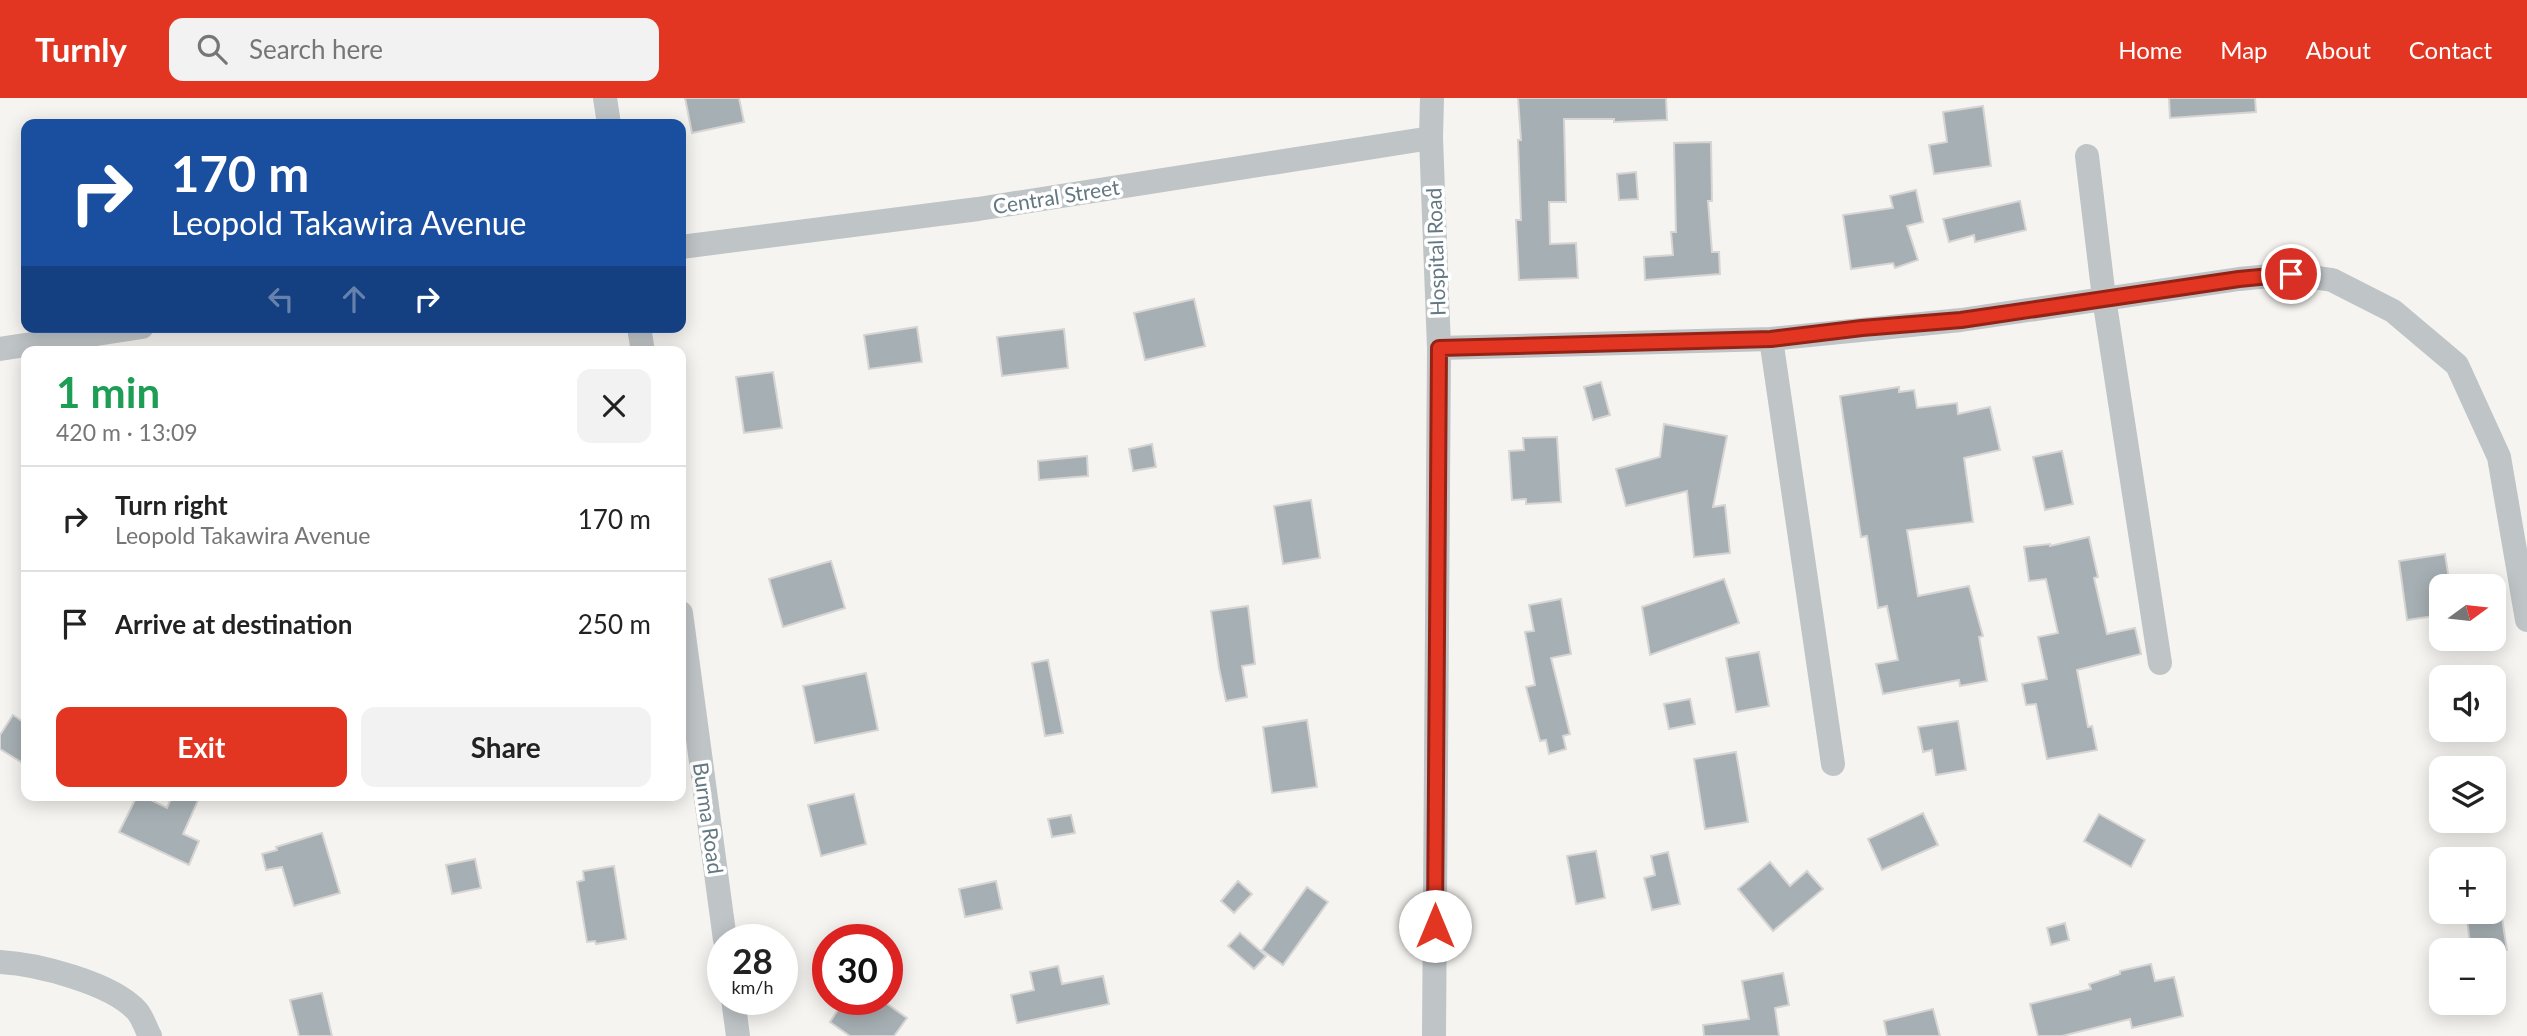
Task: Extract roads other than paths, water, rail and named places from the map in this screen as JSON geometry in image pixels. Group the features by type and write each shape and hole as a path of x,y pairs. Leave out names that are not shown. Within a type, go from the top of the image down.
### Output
{"street":[{"path":"605,98 608,119"},
{"name":"Hospital Road","path":"1432,98 1431,138 1439,348 1434,1036"},
{"name":"Central Street","path":"686,246 978,209 1431,138"},
{"path":"2087,156 2104,298 2160,663"},
{"path":"1439,348 1771,339 1961,320 2239,279 2291,274 2332,281 2393,312 2457,365 2499,457 2527,620"},
{"path":"0,349 103,333"},
{"path":"1771,339 1833,764"},
{"name":"Burma Road","path":"686,649 723,924"},
{"path":"0,962 67,974 107,990 138,1012 150,1036"},
{"path":"735,1015 738,1036"}]}
